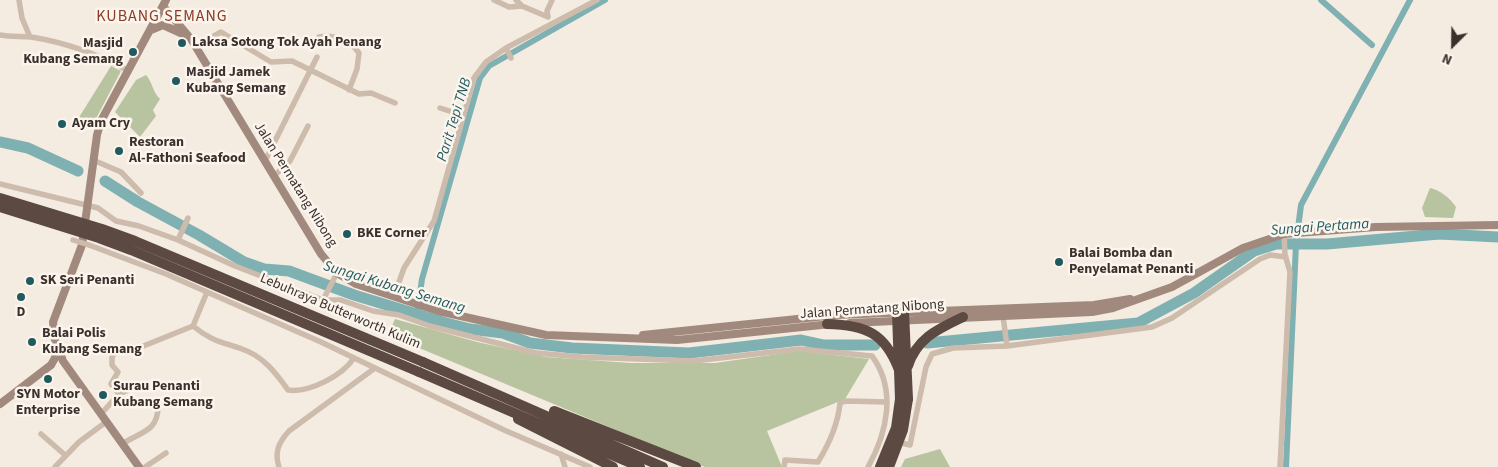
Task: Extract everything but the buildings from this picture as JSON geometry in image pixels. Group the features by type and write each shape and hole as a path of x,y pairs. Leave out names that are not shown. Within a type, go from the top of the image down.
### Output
{"highway":[{"name":"Lebuhraya Butterworth Kulim","path":"0,198 135,241 421,367 489,402 640,467"},
{"name":"Lebuhraya Butterworth Kulim","path":"0,208 132,250 421,367 494,392 663,467"},
{"path":"889,467 903,430 904,399 901,316"},
{"path":"903,370 921,341 934,331 963,317"},
{"path":"827,324 846,325 878,337 891,350 903,370"},
{"path":"494,392 550,410 696,467"},
{"path":"880,467 896,428 904,399"},
{"path":"489,402 540,432 614,467"}],"main road":[{"path":"0,404 45,370 55,358 53,322 82,245 93,163 101,121 165,3"},
{"name":"Jalan Permatang Nibong","path":"165,3 196,46 335,276 438,312 546,335 677,340 901,316 1094,305 1117,300 1142,298"},
{"path":"150,30 158,26 170,26 191,39"},
{"name":"Jalan Permatang Nibong","path":"601,338 836,315 963,317 1004,320 1092,312 1113,308 1172,287 1243,248 1286,237 1376,227 1498,225"},
{"path":"55,340 69,370 139,467"},
{"path":"45,370 62,368 69,370"}],"street":[{"path":"19,0 22,18 30,37"},
{"path":"494,0 509,7 522,6"},
{"path":"516,0 522,6 548,17"},
{"path":"552,0 547,11 552,24"},
{"path":"394,296 404,268 434,221 462,115 474,78 486,62 597,0"},
{"path":"196,46 221,32 271,62 290,60 349,90 359,94 371,93 395,103"},
{"path":"0,35 30,37 104,57 129,71"},
{"path":"319,37 335,37 353,45 359,53 357,69 349,90"},
{"path":"507,49 511,58"},
{"path":"265,161 312,71 317,57"},
{"path":"440,108 462,115"},
{"path":"274,176 290,162 308,126"},
{"path":"93,163 121,172 141,193"},
{"path":"0,184 88,204 98,208 116,221 179,237 235,266 324,298 340,300 373,311 389,312 430,326 542,353 582,357 694,361 799,349 872,356 879,366 885,383 887,402 882,438 868,467"},
{"path":"179,237 187,220"},
{"path":"1280,467 1290,272 1286,256 1286,237"},
{"path":"73,240 166,274 207,292 590,467"},
{"path":"882,438 910,445 926,367 932,354 953,348 1152,326 1172,318 1260,259 1270,255 1286,256"},
{"path":"324,298 335,276"},
{"path":"119,394 111,384 118,372 112,365 112,358 119,347 141,347 193,326 207,292"},
{"path":"1004,320 1007,343"},
{"path":"193,326 216,342 244,349 255,355 278,374 288,390 305,390 333,377 346,368 354,358"},
{"path":"279,467 277,449 281,440 289,431 375,368"},
{"path":"101,414 119,394 133,388"},
{"path":"784,467 785,460 818,462 829,444 839,416 840,403 846,401 887,402"},
{"path":"122,444 154,427 158,418 158,407"},
{"path":"55,467 65,455 106,422"},
{"path":"41,434 65,455"},
{"path":"145,467 166,452"},
{"path":"561,454 565,467"},
{"path":"575,467 584,464"}],"green space":[{"path":"111,66 121,71 91,128 78,119"},
{"path":"146,75 160,99 153,110 156,116 140,137 115,112 136,80"},
{"path":"1430,188 1441,193 1454,204 1456,207 1453,218 1425,217 1422,208"},
{"path":"395,319 477,342 546,357 631,363 715,363 799,351 869,359 845,399 767,431 782,467 705,467 388,335"},
{"path":"940,449 950,467 901,467 905,459"}],"waterway":[{"name":"Parit Tepi TNB","path":"417,314 422,279 480,78 489,66 605,0"},
{"path":"1321,0 1372,45"},
{"path":"1286,467 1296,244 1301,205 1410,0"},
{"name":"Sungai Kubang Semang","path":"0,142 28,148 78,171"},
{"name":"Sungai Kubang Semang","path":"105,181 138,202 244,262 264,269 289,271 354,295 446,323 470,329 503,333 530,343 572,348 689,353 801,340 824,345 875,345"},
{"name":"Sungai Pertama","path":"927,343 1138,323 1194,293 1254,251 1276,244 1327,244 1439,234 1498,237"}],"place":[{"name":"Laksa Sotong Tok Ayah Penang","path":"182,43"},
{"name":"Masjid Kubang Semang","path":"133,52"},
{"name":"Masjid Jamek Kubang Semang","path":"176,81"},
{"name":"Ayam Cry","path":"62,124"},
{"name":"Restoran Al-Fathoni Seafood","path":"119,151"},
{"name":"BKE Corner","path":"347,234"},
{"name":"Balai Bomba dan Penyelamat Penanti","path":"1059,262"},
{"name":"SK Seri Penanti","path":"30,281"},
{"name":"D","path":"21,297"},
{"name":"Balai Polis Kubang Semang","path":"32,342"},
{"name":"SYN Motor Enterprise","path":"48,379"},
{"name":"Surau Penanti Kubang Semang","path":"103,395"}],"district":[{"name":"KUBANG SEMANG","path":"162,17"}]}
